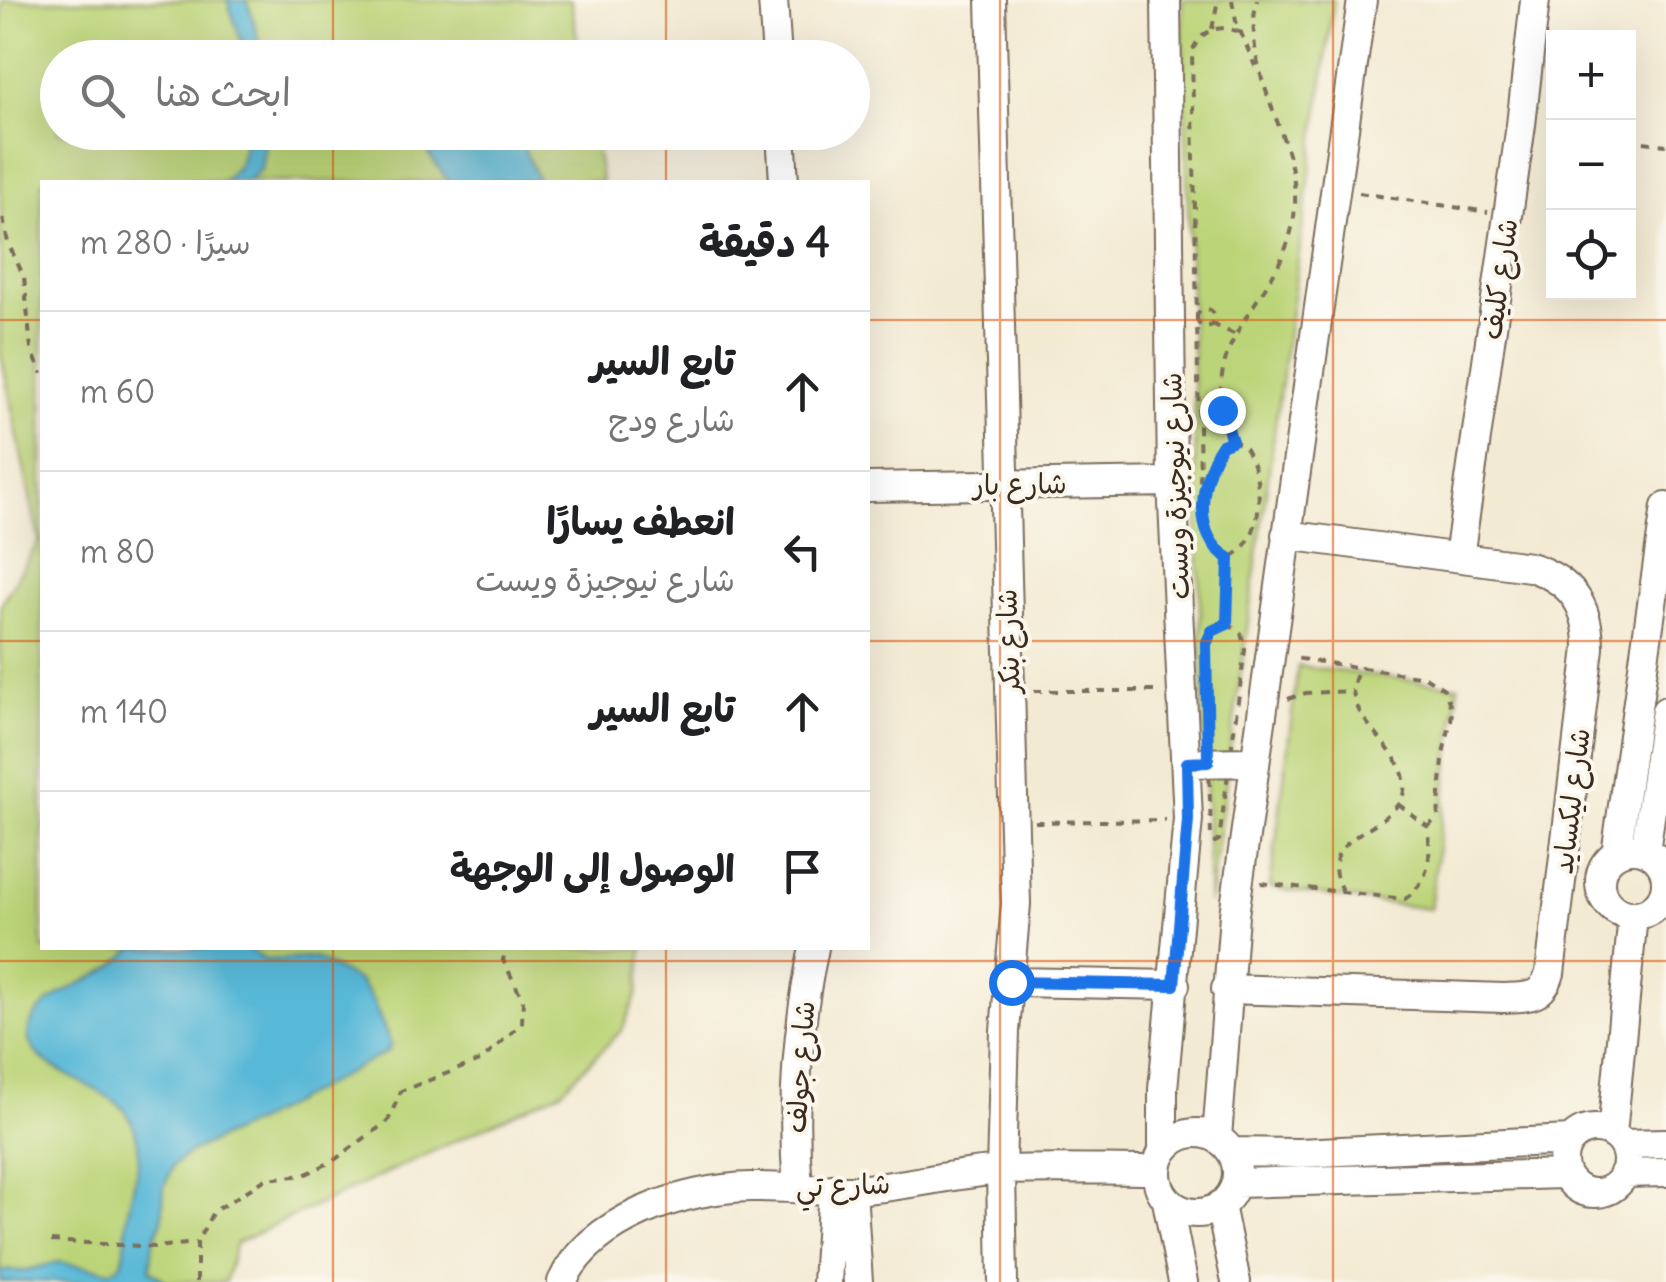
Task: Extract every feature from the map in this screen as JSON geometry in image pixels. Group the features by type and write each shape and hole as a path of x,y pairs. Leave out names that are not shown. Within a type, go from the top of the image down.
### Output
{"street":[{"path":"773,0 776,40"},
{"name":"شارع بنكر","path":"992,0 1016,904 1005,1031 1003,1282"},
{"name":"شارع نيوجيزة ويست","path":"1166,0 1172,482 1184,692 1220,762 1238,881 1226,989 1224,1145"},
{"name":"شارع نيوجيزة ويست","path":"1160,1160 1188,820 1220,762 1262,708 1362,0"},
{"name":"شارع كليف","path":"1459,557 1535,0"},
{"path":"782,150 784,180"},
{"name":"شارع بار","path":"870,486 1172,482"},
{"path":"1616,854 1666,508"},
{"name":"شارع ليكسايد","path":"1226,989 1504,998 1535,996 1547,986 1589,626 1583,605 1570,587 1552,574 1530,567 1286,535"},
{"path":"1645,851 1666,711"},
{"path":"1630,849 1645,851 1653,856 1666,878 1665,893 1652,909 1625,913 1604,899 1599,882 1604,865 1616,854 1630,849"},
{"path":"1600,1137 1625,913"},
{"name":"شارع جولف","path":"798,1188 794,1068 814,950"},
{"path":"1011,982 1174,985"},
{"path":"1564,1174 1299,1167 1224,1145 1206,1133 1182,1135 1160,1160 1160,1192 1187,1212 1199,1213 1228,1194 1299,1167 1600,1137 1666,1143"},
{"path":"1600,1137 1628,1158 1614,1187 1602,1193 1589,1193 1577,1188 1564,1174 1563,1157 1600,1137"},
{"path":"1224,1145 1237,1167 1228,1194 1236,1282"},
{"name":"شارع تي","path":"562,1282 570,1264 596,1235 632,1216 705,1193 747,1186 842,1190 1001,1170 1160,1160"},
{"path":"1624,1173 1666,1172"},
{"path":"827,1282 842,1190"},
{"path":"842,1190 858,1282"},
{"path":"1168,1201 1183,1282"}],"path":[{"path":"1212,29 1218,0"},
{"path":"1232,0 1241,33 1283,136 1296,195 1294,222 1280,266 1234,334 1221,396 1232,441"},
{"path":"1257,70 1258,0"},
{"path":"1229,558 1209,539 1200,480 1192,50 1203,34 1212,29 1222,27 1241,33"},
{"path":"1636,141 1666,145"},
{"path":"1335,189 1508,215"},
{"path":"2,218 8,243 24,277 30,341 40,368"},
{"path":"1197,320 1200,311 1209,309 1215,316 1212,324"},
{"path":"1197,320 1203,326 1212,324 1234,334"},
{"path":"1204,512 1209,467 1222,445 1232,441 1243,445 1259,496 1254,528 1244,547 1229,558"},
{"path":"1227,624 1229,558"},
{"path":"1227,624 1212,631 1206,644 1220,762 1219,840 1215,842 1211,838 1220,762 1245,650 1241,633 1227,624"},
{"path":"1238,881 1405,898 1415,892 1428,872 1428,827 1438,816 1444,749 1451,721 1450,699 1435,681 1425,676 1270,654"},
{"path":"1343,892 1335,873 1340,853 1346,844 1398,804 1405,788 1402,772 1358,708 1352,692 1362,668"},
{"path":"1009,691 1184,692"},
{"path":"1262,708 1306,693 1352,692"},
{"path":"1398,804 1428,827"},
{"path":"1015,822 1188,820"},
{"path":"197,1282 197,1242 213,1212 266,1179 304,1175 333,1162 388,1121 401,1092 482,1060 522,1023 522,1000 503,960 506,950"},
{"path":"51,1241 155,1247 197,1242"}],"green space":[{"path":"2,0 571,0 577,40 40,40 40,150 596,150 602,180 40,180 40,950 643,950 638,993 622,1030 560,1092 236,1243 225,1282 0,1282 0,606 39,541 0,350"},
{"path":"1182,0 1334,0 1209,903 1183,40"},
{"path":"1298,666 1459,686 1430,909 1270,888"}],"water":[{"path":"227,0 247,0 260,40 241,40"},
{"path":"243,150 264,150 261,169 250,180 225,180 239,165"},
{"path":"426,150 525,150 538,180 448,180"},
{"path":"133,950 250,950 265,960 315,958 360,982 373,1001 391,1045 387,1052 260,1120 192,1151 173,1165 164,1187 162,1220 153,1243 150,1270 167,1282 0,1282 0,1270 23,1271 58,1262 111,1271 122,1263 138,1166 134,1129 117,1103 44,1060 32,1048 28,1033 35,1016 50,1001 112,967"}],"route":[{"path":"1011,982 1174,985 1188,820 1187,763 1208,762 1206,644 1212,631 1227,624 1229,558 1209,539 1204,512 1209,467 1222,445 1232,441 1222,410"}]}
